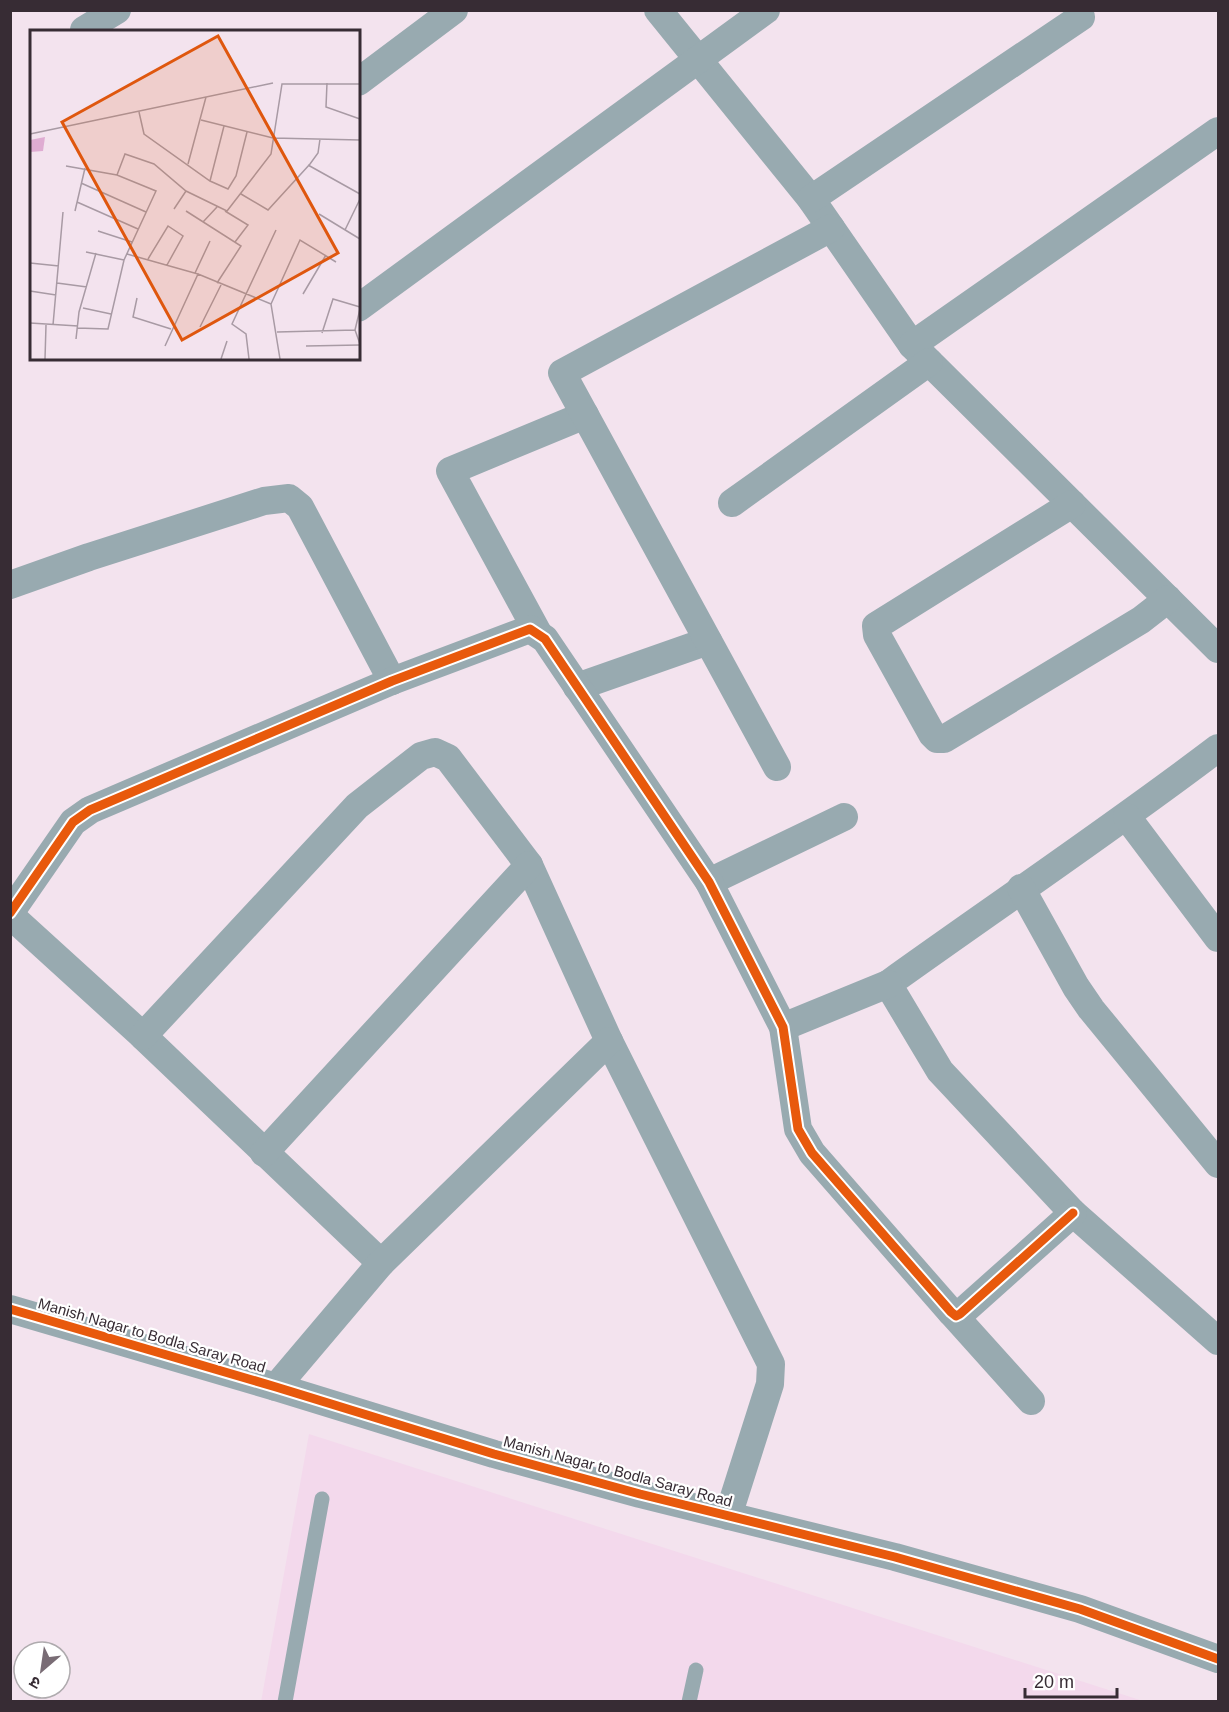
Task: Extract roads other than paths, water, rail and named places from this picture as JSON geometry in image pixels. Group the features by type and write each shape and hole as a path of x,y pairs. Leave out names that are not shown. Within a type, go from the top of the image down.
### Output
{"street":[{"path":"80,24 117,10"},
{"path":"360,80 454,10"},
{"path":"658,10 811,199 920,353 1218,649"},
{"path":"360,307 766,10"},
{"path":"811,199 1081,17"},
{"path":"732,503 920,353 1218,131"},
{"path":"777,767 561,373 831,228"},
{"path":"538,633 450,471 585,415"},
{"path":"10,585 88,557 264,501 289,498 300,507 392,681"},
{"path":"1072,504 876,626 877,635 932,734 938,739 944,739 1141,620 1168,598"},
{"path":"381,1263 143,1036 10,914 73,822 90,810 392,681 530,629 545,639 709,882 783,1027 798,1129 812,1153 1031,1401"},
{"path":"578,687 708,641"},
{"path":"143,1036 357,806 422,756 435,752 448,758 529,865 609,1041 771,1364 770,1384 729,1516"},
{"path":"783,1027 888,984 1021,888 1214,760"},
{"path":"709,882 844,816"},
{"path":"1127,817 1218,938"},
{"path":"264,1153 529,865"},
{"path":"1021,888 1076,987 1091,1009 1218,1164"},
{"path":"888,984 935,1065 1072,1213 1218,1341"},
{"path":"276,1387 381,1263 609,1041"},
{"path":"951,1312 956,1316 960,1314 1072,1213"},
{"name":"Manish Nagar to Bodla Saray Road","path":"10,1309 494,1454 896,1557 1080,1609 1218,1659"}],"lane":[{"path":"285,1701 322,1499"},
{"path":"690,1701 696,1670"}]}
